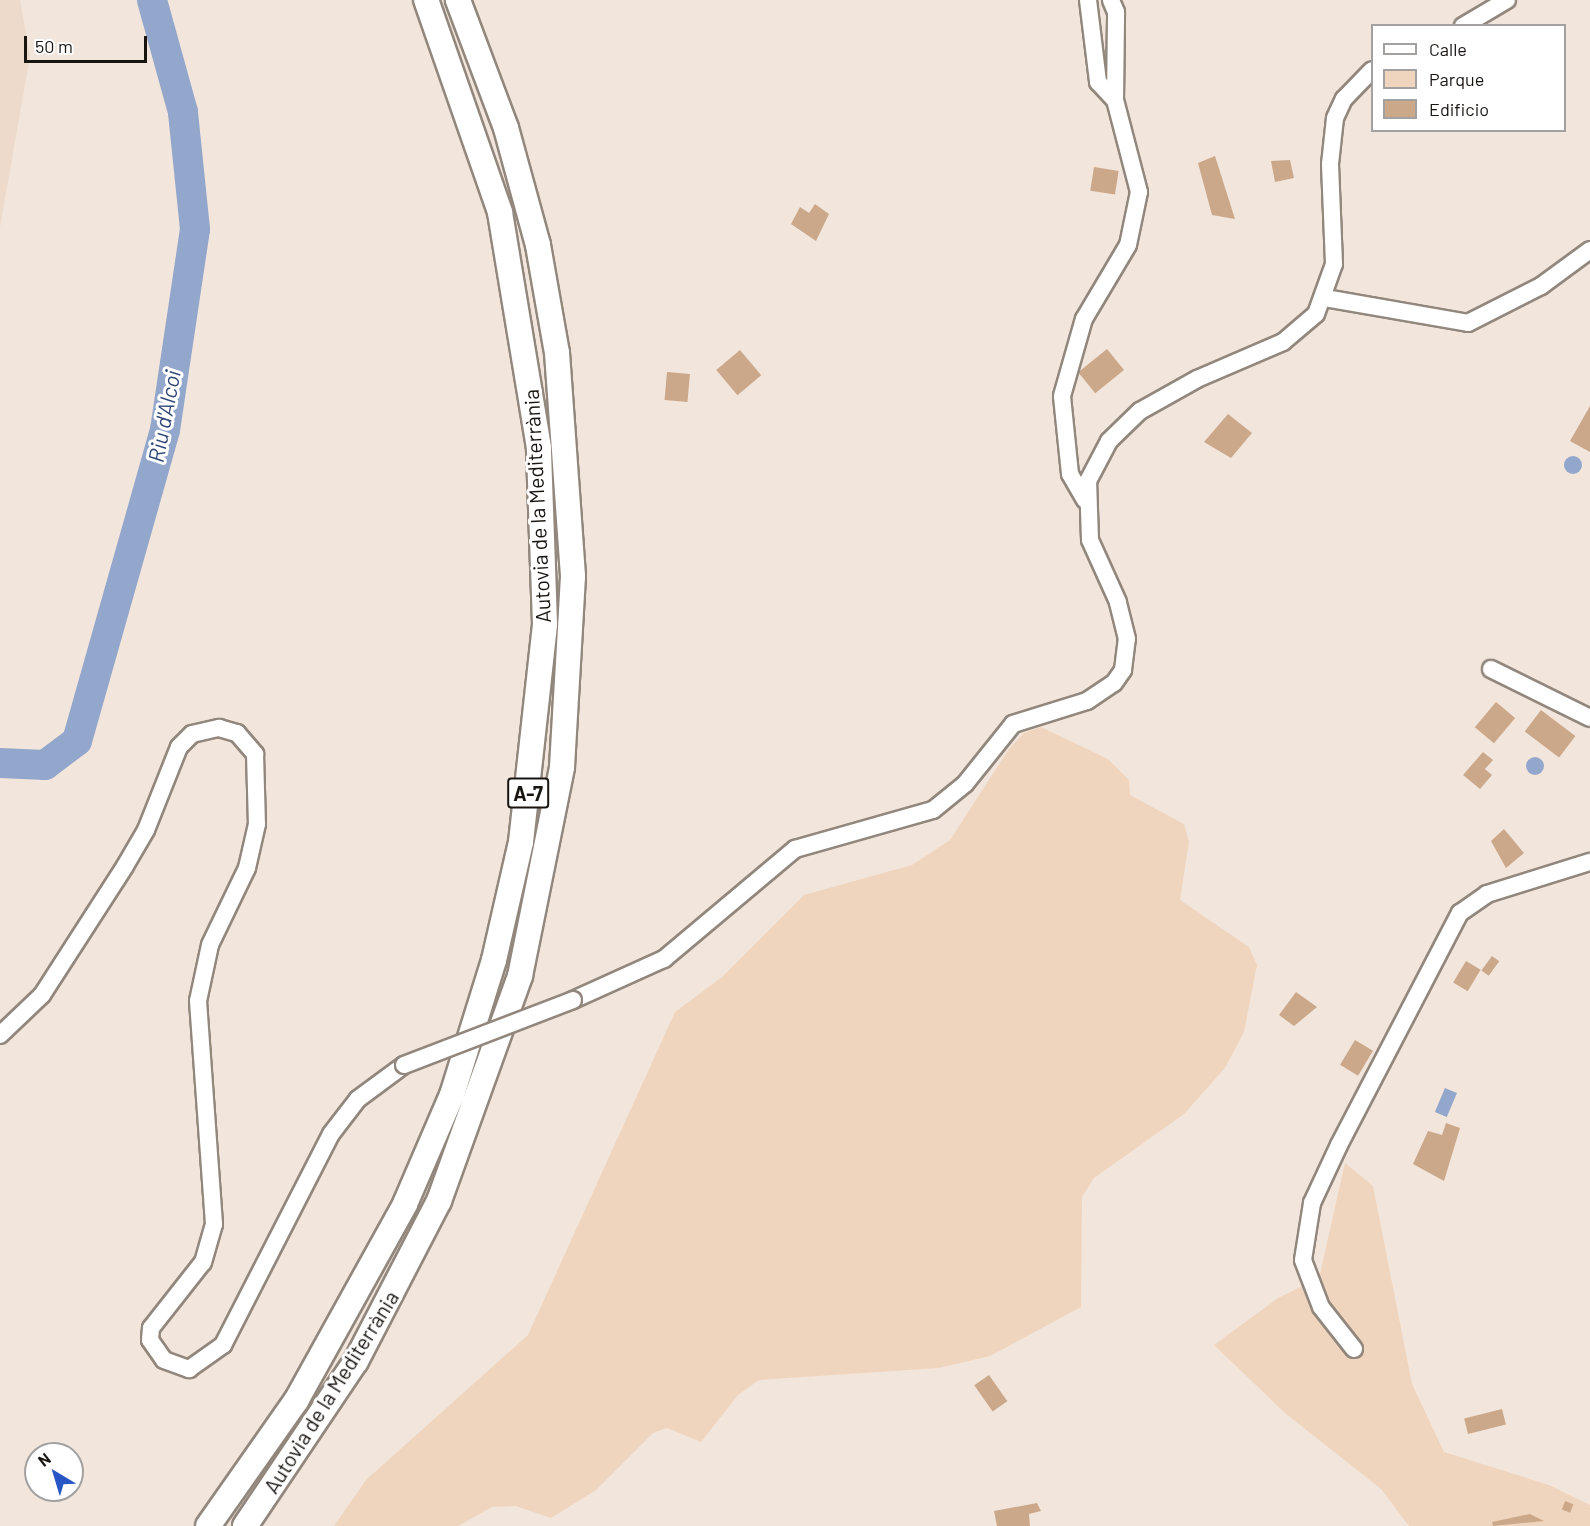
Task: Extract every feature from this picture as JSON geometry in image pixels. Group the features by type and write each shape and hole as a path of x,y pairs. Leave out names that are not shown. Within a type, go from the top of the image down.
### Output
{"highway":[{"name":"Autovia de la Mediterrània","path":"208,1526 296,1401 405,1204 452,1095 494,960 521,842 545,624 536,426 500,212 426,0"},
{"name":"Autovia de la Mediterrània","path":"244,1526 356,1360 439,1201 520,976 562,767 573,576 557,353 538,246 509,138 458,0"}],"street":[{"path":"1088,0 1098,82 1115,100"},
{"path":"0,1035 42,995 125,866 146,830 179,747 192,734 219,728 237,733 255,754 257,824 247,868 210,945 198,1001 214,1224 203,1262 151,1328 150,1340 164,1360 189,1370 223,1345 331,1134 358,1099 404,1065 573,1000 664,959 795,849 933,810 965,783 1013,724 1087,701 1114,683 1126,654 1125,622 1090,540 1085,500 1070,474 1062,396 1084,319 1128,245 1139,192 1115,100 1116,12 1111,0"},
{"path":"1466,24 1507,0"},
{"path":"1085,500 1096,461 1124,424 1197,379 1283,342 1302,329 1325,298 1334,264 1330,164 1335,118 1344,99 1371,71"},
{"path":"1325,298 1468,322 1541,286 1590,250"},
{"path":"1491,669 1590,718"},
{"path":"1354,1349 1321,1307 1303,1260 1312,1203 1339,1144 1461,913 1488,894 1590,862"}],"shaded area":[{"path":"0,0 20,0 30,56 0,227"}],"green space":[{"path":"1041,727 1108,759 1129,780 1130,795 1184,824 1189,842 1180,900 1249,947 1257,965 1244,1032 1225,1068 1184,1114 1094,1178 1082,1197 1081,1307 990,1356 939,1368 759,1380 738,1395 701,1442 667,1428 653,1433 596,1490 551,1518 516,1506 492,1507 458,1526 334,1526 366,1480 528,1335 675,1012 722,977 804,895 912,865 950,840 1009,749 1024,733"},
{"path":"1345,1163 1373,1186 1412,1384 1444,1452 1549,1485 1590,1505 1590,1526 1409,1526 1381,1489 1285,1413 1214,1345 1278,1298 1319,1278"}],"water":[{"path":"1573,456 1579,459 1582,465 1579,471 1573,474 1567,471 1564,465 1567,459"},
{"path":"1535,757 1541,760 1544,766 1541,772 1535,775 1529,772 1526,766 1529,760"},
{"path":"1445,1088 1457,1093 1447,1117 1435,1112"}],"building":[{"path":"1215,156 1235,219 1212,215 1198,163"},
{"path":"1290,160 1294,178 1275,182 1271,161"},
{"path":"1094,167 1119,171 1115,195 1090,191"},
{"path":"815,204 829,214 816,241 791,224 800,207 809,213"},
{"path":"1107,349 1124,370 1095,393 1078,372"},
{"path":"740,350 761,375 737,395 716,370"},
{"path":"667,372 690,374 687,402 665,400"},
{"path":"1590,406 1590,452 1570,441"},
{"path":"1228,414 1252,433 1231,458 1204,442"},
{"path":"1496,702 1515,718 1494,743 1475,727"},
{"path":"1541,710 1575,736 1559,757 1525,732"},
{"path":"1483,752 1493,760 1485,769 1492,775 1480,789 1463,775"},
{"path":"1504,829 1524,853 1506,868 1491,841"},
{"path":"1492,956 1499,961 1489,976 1481,971"},
{"path":"1466,961 1481,970 1468,991 1453,982"},
{"path":"1296,992 1317,1007 1294,1026 1279,1015"},
{"path":"1355,1040 1373,1051 1358,1076 1340,1065"},
{"path":"1446,1123 1460,1128 1444,1181 1413,1164 1428,1131 1442,1135"},
{"path":"989,1375 1007,1401 993,1412 974,1385"},
{"path":"1502,1409 1506,1425 1468,1434 1464,1418"},
{"path":"1565,1501 1573,1504 1570,1513 1562,1509"},
{"path":"1037,1503 1041,1511 1029,1514 1030,1526 997,1526 994,1511"},
{"path":"1530,1514 1544,1521 1493,1526 1492,1522"}],"waterway":[{"name":"Riu d'Alcoi","path":"0,763 45,765 77,741 165,430 195,229 183,112 152,0"}]}
